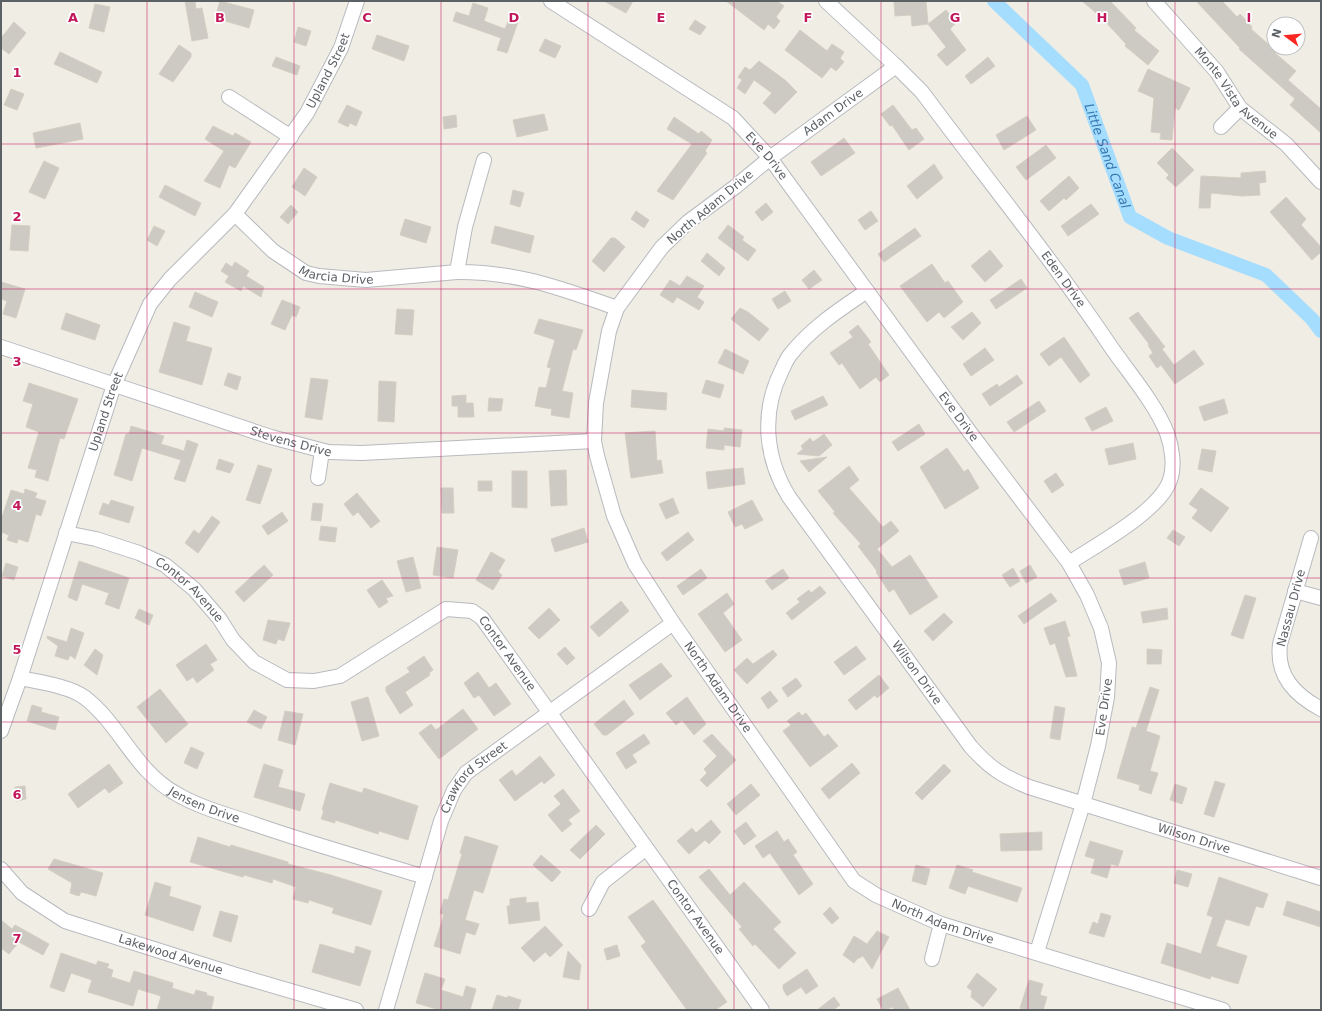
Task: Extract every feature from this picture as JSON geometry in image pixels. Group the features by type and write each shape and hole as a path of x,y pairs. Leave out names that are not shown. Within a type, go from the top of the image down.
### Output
{"street":[{"name":"Upland Street","path":"1,731 20,678 114,385 150,304 170,279 235,214 291,137 307,113 341,48 357,1"},
{"name":"Eve Drive","path":"551,1 733,118 770,158 1069,563 1087,595 1102,628 1109,663 1107,697 1101,732 1083,804 1037,952"},
{"name":"Eden Drive","path":"826,1 922,92 1093,320 1151,405 1167,433 1173,456 1171,479 1165,492 1145,512 1069,563"},
{"name":"Monte Vista Avenue","path":"1154,1 1217,72 1240,108 1286,144 1321,182"},
{"name":"Adam Drive","path":"770,158 896,66"},
{"path":"229,97 291,137"},
{"path":"1221,127 1240,108"},
{"name":"North Adam Drive","path":"770,158 735,187 688,222 662,247 617,308 609,331 600,373 596,403 594,441 614,516 635,564 672,623 854,881 876,896 940,924 1037,952 1223,1010"},
{"path":"458,272 466,227 484,160"},
{"name":"Marcia Drive","path":"235,214 273,251 306,273 319,276 366,280 458,272 484,272 520,276 559,287 617,308"},
{"name":"Wilson Drive","path":"867,290 813,331 789,356 775,384 769,414 768,434 773,462 778,479 856,591 971,747 988,765 1006,777 1029,787 1321,878"},
{"name":"Stevens Drive","path":"1,347 271,437 322,451 362,453 594,441"},
{"path":"318,478 322,451"},
{"name":"Contor Avenue","path":"66,533 110,543 139,553 165,565 194,589 219,618 233,640 254,662 287,680 314,681 340,676 446,609 472,611 482,618 645,849 666,875 762,1010"},
{"name":"Nassau Drive","path":"1310,538 1280,644 1278,657 1286,680 1308,702 1321,709"},
{"path":"1295,590 1321,598"},
{"name":"Crawford Street","path":"386,1010 441,821 454,790 466,773 672,623"},
{"name":"Jensen Drive","path":"20,678 65,689 83,696 102,714 136,759 155,781 197,805 295,838 425,877"},
{"path":"589,909 604,882 645,849"},
{"name":"Lakewood Avenue","path":"1,869 22,893 65,922 236,975 356,1010"},
{"path":"932,959 940,924"}],"building":[{"path":"185,1 195,1 196,9 202,8 208,38 192,41"},
{"path":"220,1 254,10 249,28 215,18"},
{"path":"604,1 633,1 626,13"},
{"path":"726,1 777,1 784,6 776,17 780,21 774,29 768,24 764,30"},
{"path":"894,1 926,1 928,24 912,26 911,15 895,16"},
{"path":"1082,1 1110,1 1136,28 1134,30 1159,51 1148,65 1125,46 1126,44 1102,18"},
{"path":"1196,1 1222,1 1237,17 1240,14 1252,27 1251,29 1266,42 1266,56 1278,56 1296,71 1288,80 1321,109 1321,133 1290,105 1295,99 1239,49 1240,48"},
{"path":"473,3 488,8 484,21 505,29 509,19 518,22 507,53 497,50 501,38 453,21 456,12 469,16"},
{"path":"95,4 110,7 104,32 89,28"},
{"path":"946,10 956,23 950,29 966,50 947,66 937,55 946,47 928,24"},
{"path":"695,20 706,27 700,35 689,29"},
{"path":"14,22 26,33 9,54 1,48 1,38"},
{"path":"298,27 311,31 306,46 294,42"},
{"path":"800,30 827,51 832,44 844,52 840,58 844,62 836,71 831,67 822,78 785,50"},
{"path":"377,35 409,46 404,61 372,49"},
{"path":"545,39 561,46 555,58 539,51"},
{"path":"179,45 191,53 191,57 173,82 159,74"},
{"path":"60,52 102,72 97,83 54,64"},
{"path":"276,57 300,66 297,75 272,66"},
{"path":"988,57 995,66 971,84 965,76"},
{"path":"759,61 785,80 797,92 775,114 763,103 772,93 754,80 745,94 737,88 742,80 738,77 745,67 750,70"},
{"path":"1148,69 1190,88 1179,110 1175,108 1172,140 1160,139 1161,133 1151,132 1154,98 1138,91"},
{"path":"11,89 24,94 17,110 4,105"},
{"path":"347,105 362,112 356,126 350,123 348,127 338,122"},
{"path":"893,105 912,130 916,128 924,139 909,150 892,125 890,126 881,114"},
{"path":"544,114 548,130 517,137 513,120"},
{"path":"456,115 457,127 444,129 443,117"},
{"path":"1027,116 1036,130 1004,150 996,135"},
{"path":"674,117 699,134 701,131 712,140 705,151 707,153 673,200 657,191 692,144 667,129"},
{"path":"80,123 83,139 36,148 33,133"},
{"path":"213,126 233,136 235,133 251,142 235,168 229,165 220,188 204,181 224,151 205,139"},
{"path":"844,138 855,153 821,176 811,162"},
{"path":"1046,145 1056,158 1026,180 1016,167"},
{"path":"1172,148 1194,170 1176,187 1166,178 1169,175 1157,163"},
{"path":"44,161 59,168 45,199 29,192"},
{"path":"934,164 943,178 917,199 907,186"},
{"path":"304,168 317,177 305,196 292,187"},
{"path":"1265,171 1266,182 1259,183 1260,195 1242,196 1211,193 1210,208 1199,208 1201,176 1241,178 1241,173"},
{"path":"1069,176 1079,188 1066,200 1064,198 1049,211 1040,201"},
{"path":"165,185 201,203 195,216 159,197"},
{"path":"513,190 524,193 520,207 510,204"},
{"path":"1286,197 1306,219 1301,225 1321,247 1321,252 1312,260 1270,212"},
{"path":"766,203 773,212 762,221 755,212"},
{"path":"1091,204 1099,214 1068,236 1061,226"},
{"path":"291,205 298,212 288,224 280,217"},
{"path":"636,211 649,220 644,228 631,219"},
{"path":"871,211 878,221 865,230 858,220"},
{"path":"405,219 431,227 426,243 400,235"},
{"path":"12,225 30,226 28,251 10,250"},
{"path":"728,225 744,237 742,240 756,250 748,261 718,238"},
{"path":"154,226 165,231 157,246 147,240"},
{"path":"495,226 534,236 530,253 491,243"},
{"path":"915,228 921,236 884,262 878,254"},
{"path":"611,238 615,238 625,247 604,272 592,261"},
{"path":"990,250 1003,266 985,282 971,266"},
{"path":"707,253 725,268 719,276 701,261"},
{"path":"235,262 249,271 246,276 264,287 261,297 243,286 241,291 225,282 229,276 221,271 226,263 232,267"},
{"path":"932,264 945,283 948,281 963,302 944,318 939,312 927,322 900,286"},
{"path":"814,270 822,280 809,289 802,280"},
{"path":"687,276 704,286 697,297 704,302 699,310 677,297 673,303 660,295 670,280 680,286"},
{"path":"1021,279 1027,288 996,309 990,300"},
{"path":"1,282 25,289 16,318 3,314 7,301 1,299"},
{"path":"785,291 791,301 778,309 772,299"},
{"path":"195,292 218,302 212,317 189,307"},
{"path":"282,300 300,307 296,317 292,315 285,330 271,324"},
{"path":"740,308 748,312 769,329 759,341 731,319"},
{"path":"397,309 414,310 412,335 395,334"},
{"path":"972,312 981,323 963,340 951,327"},
{"path":"1138,312 1165,347 1162,349 1174,365 1194,350 1204,364 1175,384 1161,365 1157,368 1149,356 1153,353 1148,345 1149,344 1129,318"},
{"path":"66,313 100,325 95,340 61,329"},
{"path":"539,319 583,330 576,350 573,349 562,391 573,393 569,418 551,415 552,409 535,406 539,387 546,388 551,368 547,367 555,340 534,333"},
{"path":"174,322 190,327 186,341 212,348 202,385 159,372"},
{"path":"858,325 871,342 868,344 889,375 880,382 876,377 860,389 842,363 839,365 830,353 853,337 849,332"},
{"path":"1064,337 1090,375 1080,383 1061,357 1049,366 1040,354"},
{"path":"985,348 994,360 971,376 963,364"},
{"path":"725,349 749,361 743,374 718,363"},
{"path":"228,373 241,377 237,390 224,385"},
{"path":"1017,375 1023,383 990,406 982,394 997,384 999,387"},
{"path":"311,378 328,380 322,420 305,417"},
{"path":"706,380 724,385 720,398 702,393"},
{"path":"379,381 396,382 394,422 378,421"},
{"path":"29,383 78,399 64,439 60,438 48,481 35,477 37,470 28,468 39,432 26,427 33,404 23,401"},
{"path":"632,390 667,393 666,410 631,407"},
{"path":"466,395 466,403 473,403 474,417 458,417 458,406 452,406 452,396"},
{"path":"823,396 828,405 795,420 791,411"},
{"path":"489,398 503,399 501,411 488,411"},
{"path":"1224,399 1228,413 1204,421 1199,407"},
{"path":"1039,401 1046,411 1014,432 1007,422"},
{"path":"1106,407 1113,421 1092,431 1085,418"},
{"path":"919,424 925,434 898,451 892,442"},
{"path":"131,426 164,436 161,444 184,451 187,440 198,444 185,482 174,479 181,460 142,448 132,481 114,475 126,434 129,434"},
{"path":"724,428 742,430 740,447 724,445 724,450 706,448 708,429 724,431"},
{"path":"655,431 657,461 661,460 663,473 631,478 625,433"},
{"path":"824,434 832,445 819,456 797,454 803,449 801,446 810,438 813,442"},
{"path":"1133,443 1136,459 1109,465 1105,449"},
{"path":"947,448 964,472 968,469 979,488 945,509 920,467"},
{"path":"1202,449 1216,451 1212,472 1198,469"},
{"path":"827,457 809,472 800,461"},
{"path":"219,459 234,464 230,473 216,469"},
{"path":"258,465 272,469 260,504 246,500"},
{"path":"849,466 859,480 849,488 883,527 891,521 899,531 877,549 892,567 910,555 938,597 910,615 894,589 889,592 876,572 877,571 858,546 861,544 833,513 835,512 818,491"},
{"path":"743,468 745,484 708,489 706,472"},
{"path":"566,470 567,505 551,506 549,471"},
{"path":"512,471 527,471 527,508 512,507"},
{"path":"1056,473 1064,485 1052,493 1044,481"},
{"path":"478,481 492,481 492,491 478,491"},
{"path":"441,488 453,488 454,513 442,513"},
{"path":"1201,488 1229,508 1211,532 1192,518 1198,510 1189,504"},
{"path":"25,489 37,493 35,498 46,501 41,516 36,514 28,542 18,539 17,543 7,540 9,535 1,532 1,520 11,490 24,494"},
{"path":"357,493 380,521 371,528 358,512 353,516 344,504"},
{"path":"673,498 679,513 666,519 659,504"},
{"path":"111,500 134,507 129,523 99,514 103,503 109,505"},
{"path":"752,500 763,520 745,529 742,524 735,527 728,512"},
{"path":"313,503 323,504 321,521 311,520"},
{"path":"282,512 288,521 268,535 262,526"},
{"path":"212,516 220,522 198,553 185,543 194,530 199,534"},
{"path":"321,526 337,528 335,542 319,540"},
{"path":"584,528 588,542 555,552 551,539"},
{"path":"1173,530 1185,537 1179,546 1167,538"},
{"path":"688,532 694,540 667,561 661,553"},
{"path":"437,547 458,550 453,578 433,575"},
{"path":"491,552 505,560 498,572 502,575 493,590 476,580"},
{"path":"413,557 421,588 406,592 397,561"},
{"path":"79,561 129,578 119,609 105,604 109,593 82,584 77,601 68,597"},
{"path":"1145,562 1149,578 1124,585 1119,570"},
{"path":"6,563 18,567 14,580 2,576"},
{"path":"264,565 273,575 244,602 235,592"},
{"path":"1030,565 1037,577 1026,583 1020,571"},
{"path":"1013,568 1020,581 1010,587 1002,575"},
{"path":"701,569 707,578 683,595 677,586"},
{"path":"783,569 789,578 772,590 765,581"},
{"path":"382,580 393,596 386,598 388,602 379,608 367,590"},
{"path":"820,586 826,593 792,620 786,613 800,602 797,599 809,590 811,593"},
{"path":"727,593 734,604 723,613 742,640 725,652 698,614"},
{"path":"1051,593 1057,601 1024,624 1018,616"},
{"path":"1245,595 1256,598 1243,639 1231,635"},
{"path":"621,601 629,611 599,637 590,627"},
{"path":"549,608 560,620 539,639 528,628"},
{"path":"1167,608 1168,619 1143,623 1141,612"},
{"path":"139,609 153,615 149,625 135,618"},
{"path":"944,613 953,622 933,641 924,631"},
{"path":"268,620 290,623 284,641 278,639 276,644 263,640"},
{"path":"1065,621 1070,636 1067,637 1077,676 1066,677 1055,643 1050,645 1044,628"},
{"path":"71,628 84,633 75,659 70,655 68,660 55,656 58,646 47,638 47,636 67,642"},
{"path":"206,644 217,660 210,664 214,670 197,683 193,677 187,681 176,665"},
{"path":"856,646 866,659 844,675 834,662"},
{"path":"565,647 575,658 567,665 557,654"},
{"path":"95,649 103,655 97,675 84,665"},
{"path":"1147,649 1162,650 1161,664 1147,664"},
{"path":"773,650 777,655 747,684 734,670 747,658 753,664"},
{"path":"424,656 433,670 429,673 430,675 405,692 413,705 400,714 386,691 386,687 410,672 407,668"},
{"path":"661,663 672,676 640,700 629,685"},
{"path":"478,672 489,688 496,683 511,704 494,716 479,695 474,698 464,683"},
{"path":"879,675 889,688 877,698 875,695 856,710 848,700"},
{"path":"796,678 802,686 788,697 782,688"},
{"path":"1150,687 1159,690 1146,731 1160,736 1150,771 1158,773 1151,794 1139,790 1140,785 1117,778 1132,727 1136,728"},
{"path":"160,689 188,724 166,743 137,707"},
{"path":"770,691 778,701 768,709 761,698"},
{"path":"368,697 379,736 362,741 351,702"},
{"path":"687,697 706,724 694,735 682,720 676,725 666,713"},
{"path":"624,700 634,714 607,735 603,735 594,724"},
{"path":"32,705 42,708 41,712 59,717 55,730 27,721"},
{"path":"1055,706 1065,708 1060,740 1050,738"},
{"path":"463,709 478,729 439,759 419,733 431,724 436,730"},
{"path":"254,710 267,717 261,729 247,722"},
{"path":"285,711 303,714 295,745 278,740"},
{"path":"799,712 802,716 806,713 824,737 828,734 838,746 810,767 783,731 791,725 787,721"},
{"path":"644,734 650,743 632,755 637,762 626,769 616,753"},
{"path":"712,734 736,760 707,787 700,780 707,773 704,769 717,756 703,741"},
{"path":"191,747 204,753 197,769 184,763"},
{"path":"540,756 555,775 544,784 542,781 515,801 499,780 512,770 516,776"},
{"path":"852,763 860,773 829,799 821,789"},
{"path":"109,764 123,783 109,793 105,788 78,808 68,794"},
{"path":"264,764 283,770 278,787 305,794 300,811 254,797"},
{"path":"944,764 951,771 922,800 915,793"},
{"path":"1215,781 1225,784 1214,817 1204,814"},
{"path":"330,783 362,793 364,788 418,806 408,840 379,831 378,834 335,820 335,823 321,819 324,810 322,810"},
{"path":"751,784 760,795 736,815 727,804"},
{"path":"1175,784 1187,788 1182,804 1170,800"},
{"path":"25,786 26,799 16,801 15,787"},
{"path":"563,789 580,811 568,820 572,824 562,832 548,815 561,804 554,796"},
{"path":"711,820 721,832 709,844 705,840 689,854 677,841 692,828 696,833"},
{"path":"746,822 756,836 744,845 734,831"},
{"path":"596,825 605,834 580,859 570,850"},
{"path":"777,831 784,842 788,839 797,852 793,855 813,884 799,895 770,853 763,858 755,846"},
{"path":"1042,832 1042,850 1001,851 1000,834"},
{"path":"465,836 498,846 483,893 474,890 465,920 479,924 475,935 466,932 460,954 434,946 444,915 440,913 444,899 448,900 462,854 460,853"},
{"path":"198,837 230,847 231,845 288,862 288,864 331,875 382,891 371,925 332,913 334,908 309,900 308,903 293,899 296,887 273,879 272,883 244,875 243,877 190,862"},
{"path":"1090,841 1123,851 1118,866 1111,864 1107,878 1091,873 1095,859 1085,856"},
{"path":"541,855 561,872 552,882 533,865"},
{"path":"54,859 103,873 96,896 81,892 79,896 70,893 72,883 48,869"},
{"path":"916,865 930,869 926,885 912,881"},
{"path":"957,865 973,870 972,872 1022,888 1017,902 968,886 965,894 949,888"},
{"path":"709,869 730,895 744,882 781,922 773,929 796,953 779,969 755,944 753,946 739,929 742,927 699,877"},
{"path":"1177,870 1192,874 1188,887 1174,883"},
{"path":"1219,877 1268,894 1263,908 1256,906 1249,926 1226,919 1216,946 1247,956 1238,984 1211,976 1210,979 1161,963 1167,943 1201,954 1213,917 1207,915"},
{"path":"155,882 171,887 169,896 201,906 193,931 145,915"},
{"path":"526,897 526,903 538,902 540,920 509,924 507,906 510,906 510,899"},
{"path":"653,900 727,1002 715,1010 687,1010 641,946 646,942 628,917"},
{"path":"1287,901 1321,912 1321,927 1283,915"},
{"path":"830,907 839,918 832,924 823,914"},
{"path":"220,911 238,916 231,942 213,936"},
{"path":"1101,913 1111,916 1104,937 1089,933 1093,922 1098,924"},
{"path":"1,920 12,929 15,925 49,944 43,955 19,942 9,954 1,948"},
{"path":"545,926 563,945 550,957 545,952 534,962 521,948"},
{"path":"877,931 889,937 872,969 863,956 857,959 854,963 843,955 854,936 867,944"},
{"path":"320,944 354,954 356,946 371,951 360,986 312,972"},
{"path":"617,945 620,956 607,960 604,949"},
{"path":"568,951 581,965 579,980 563,977"},
{"path":"61,953 96,965 98,961 109,964 107,968 113,970 111,977 130,983 134,971 173,983 172,988 194,995 196,990 207,993 206,995 214,997 211,1010 157,1010 161,996 138,989 133,1006 88,992 92,980 71,973 64,992 50,987"},
{"path":"807,969 818,986 806,994 801,987 787,996 783,989 783,985"},
{"path":"425,973 445,979 441,990 463,997 466,986 476,989 470,1010 440,1010 416,1003"},
{"path":"977,973 997,989 983,1007 971,997 972,991 967,987"},
{"path":"1029,980 1043,984 1040,995 1047,997 1043,1010 1026,1010 1020,1008"},
{"path":"898,988 910,1010 894,1010 893,1007 883,1010 877,999"},
{"path":"497,995 507,998 508,996 521,1000 518,1010 492,1010"},
{"path":"834,997 840,1005 833,1010 817,1010"}],"waterway":[{"name":"Little Sand Canal","path":"994,1 1082,85 1130,217 1168,238 1266,275 1312,319 1321,331"}]}
